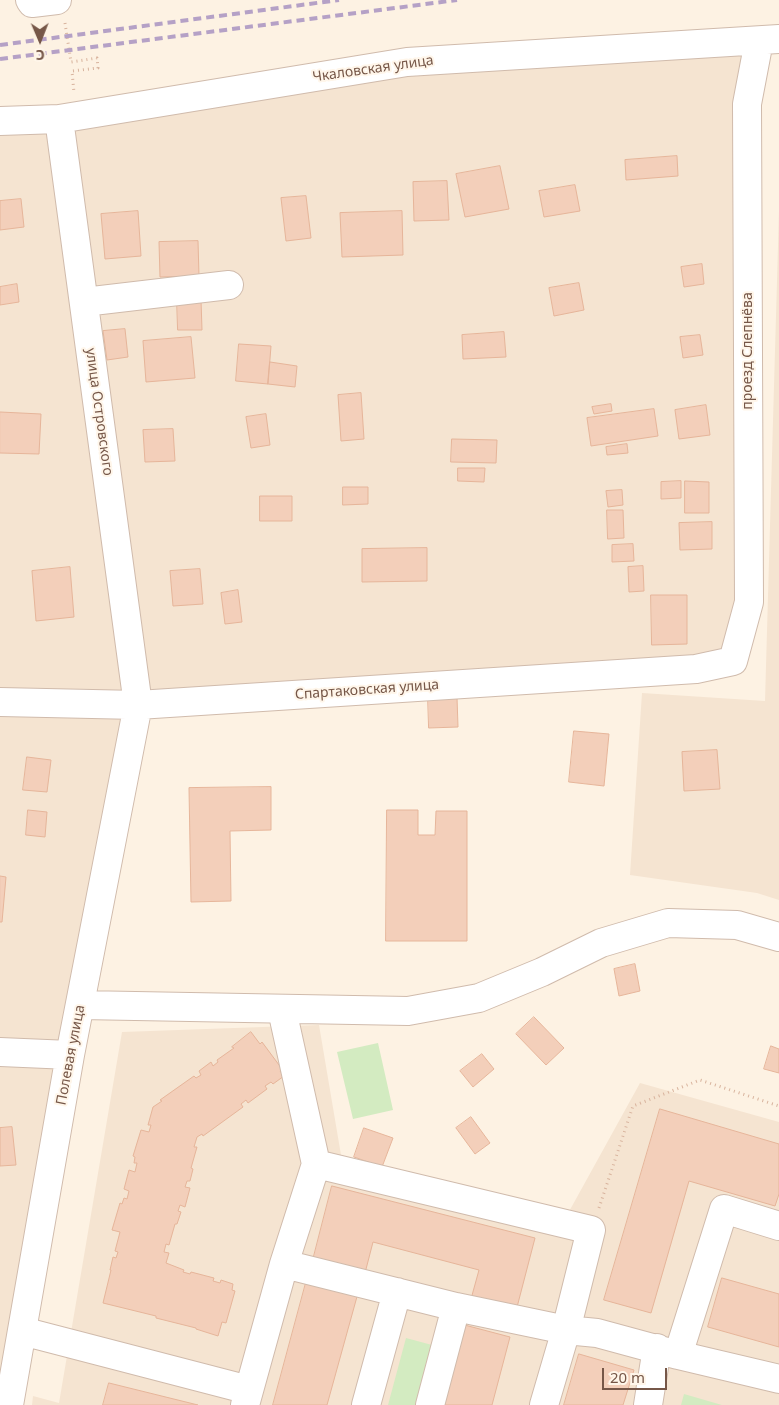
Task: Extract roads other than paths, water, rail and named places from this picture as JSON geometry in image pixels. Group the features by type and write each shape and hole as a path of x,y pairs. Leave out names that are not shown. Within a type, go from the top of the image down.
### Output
{"street":[{"path":"30,0 32,3 60,8"},
{"name":"Чкаловская улица","path":"0,121 59,119 406,62 769,40"},
{"name":"проезд Слепнёва","path":"733,661 749,602 746,104 769,40"},
{"name":"улица Островского","path":"59,119 138,705"},
{"path":"84,302 229,286"},
{"name":"Спартаковская улица","path":"0,702 138,705 696,669 733,661"},
{"name":"Полевая улица","path":"9,1405 70,1054 138,705"},
{"path":"81,1005 408,1011 479,998 542,972 602,943 668,922 737,925 779,937"},
{"path":"22,1331 247,1397 284,1264 316,1164 282,1010"},
{"path":"0,1052 70,1054"},
{"path":"316,1164 591,1230 566,1330 544,1405"},
{"path":"648,1405 724,1208 779,1226"},
{"path":"284,1264 456,1307 566,1330 597,1333 779,1379"},
{"path":"366,1405 397,1292"},
{"path":"430,1405 456,1307"}],"railway":[{"path":"0,45 339,0"},
{"path":"0,59 457,0"}]}
